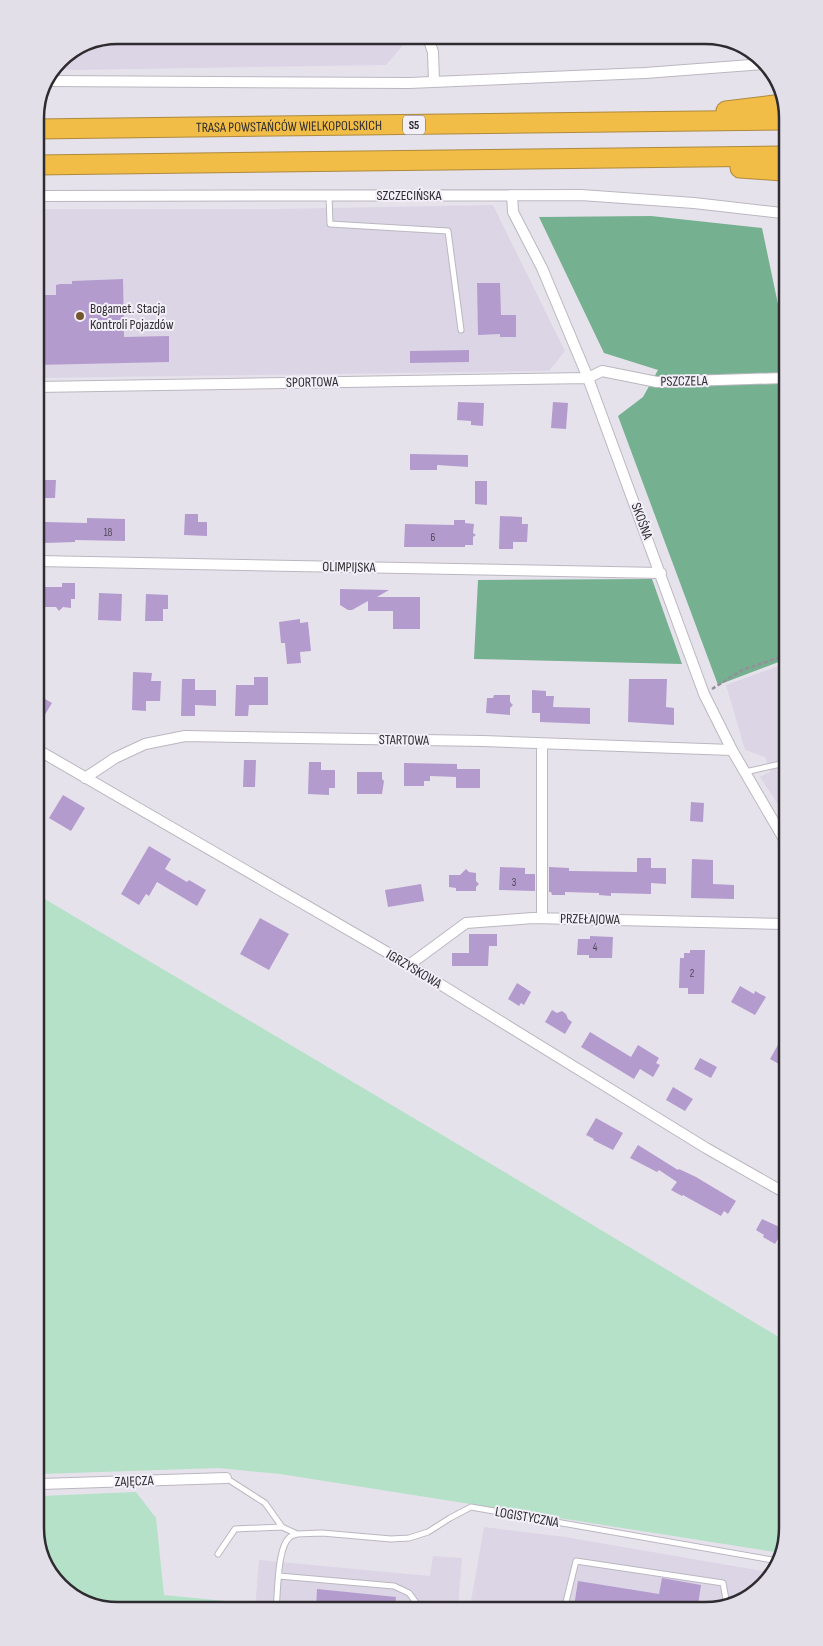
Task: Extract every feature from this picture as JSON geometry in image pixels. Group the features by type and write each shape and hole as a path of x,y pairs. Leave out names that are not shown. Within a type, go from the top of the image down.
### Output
{"highway":[{"path":"640,122 778,104"},
{"name":"TRASA POWSTAŃCÓW WIELKOPOLSKICH","path":"44,129 779,120"},
{"path":"44,165 779,156"},
{"path":"640,158 779,171"}],"street":[{"path":"430,44 433,52 434,82"},
{"path":"54,81 434,82 646,73 757,65"},
{"name":"SKOŚNA","path":"512,195 513,212 542,268 588,378 704,694 744,772 779,831"},
{"name":"SZCZECIŃSKA","path":"44,196 581,195 649,199 779,214"},
{"name":"PSZCZELA","path":"588,378 602,371 657,382 779,378"},
{"name":"SPORTOWA","path":"44,387 588,378"},
{"name":"OLIMPIJSKA","path":"44,561 661,573"},
{"name":"STARTOWA","path":"85,778 114,758 145,744 185,736 474,741 732,750"},
{"path":"542,744 542,918"},
{"name":"IGRZYSKOWA","path":"44,754 409,965 706,1148 779,1189"},
{"name":"PRZEŁAJOWA","path":"409,965 466,922 542,918 779,924"},
{"name":"ZAJĘCZA","path":"44,1484 226,1478"}],"lane":[{"path":"329,194 330,224 448,231 460,330"},
{"path":"744,772 779,764"},
{"path":"226,1478 265,1503 282,1528"},
{"name":"LOGISTYCZNA","path":"282,1528 297,1534 322,1533 391,1539 409,1538 428,1532 471,1507 772,1560"},
{"path":"218,1554 236,1529 282,1528"},
{"path":"277,1602 281,1552 290,1537 297,1534"},
{"path":"566,1602 576,1561 723,1583 726,1599"},
{"path":"279,1576 394,1586 409,1592 416,1602"}],"path":[{"path":"704,694 742,670 779,658"}],"shaded area":[{"path":"404,44 386,65 63,69 76,56 89,49 103,45"},
{"path":"493,205 565,351 549,371 44,378 44,209 277,209"},
{"path":"779,666 779,806 760,777 770,772 765,757 745,750 726,685"},
{"path":"484,1527 565,1537 766,1572 750,1587 734,1597 720,1601 471,1602"},
{"path":"433,1556 462,1558 458,1602 256,1602 259,1560 430,1576"}],"green space":[{"path":"651,216 762,228 779,309 779,662 718,685 618,416 643,397 658,370 604,353 539,217"},
{"path":"652,579 682,664 474,659 478,580"},
{"path":"44,899 779,1337 779,1538 775,1552 280,1474 219,1468 44,1474"},
{"path":"136,1492 156,1518 164,1595 236,1602 112,1602 85,1595 65,1581 49,1557 45,1543 44,1496"}],"building":[{"name":"Bogamet. Stacja Kontroli Pojazdów","path":"123,279 124,337 169,336 169,362 44,365 44,295 56,295 56,285 72,284 72,281"},
{"path":"477,283 500,283 501,315 516,315 516,337 500,337 500,334 478,335"},
{"path":"469,350 469,362 410,363 410,351"},
{"path":"458,402 484,403 483,426 471,425 471,421 457,420"},
{"path":"553,402 568,403 566,429 551,428"},
{"path":"410,454 468,455 468,467 437,465 437,470 410,470"},
{"path":"44,480 56,480 55,498 44,498"},
{"path":"475,481 487,481 487,505 475,504"},
{"path":"185,514 198,514 198,522 207,522 207,536 184,535"},
{"path":"500,516 522,517 522,524 528,524 527,542 513,542 513,549 499,549"},
{"path":"87,518 125,519 125,541 75,540 75,542 44,543 45,522 87,523"},
{"path":"454,520 465,520 465,523 474,524 473,533 476,535 473,537 473,545 465,545 465,547 404,547 405,524 454,525"},
{"path":"62,583 75,583 75,599 71,599 71,608 63,607 59,611 56,607 44,607 44,587 62,587"},
{"path":"340,589 389,590 377,597 420,597 420,629 393,629 393,611 368,611 368,601 352,610 348,610 340,605"},
{"path":"99,593 122,594 121,621 98,620"},
{"path":"146,594 168,595 168,609 163,609 163,621 145,621"},
{"path":"300,619 300,623 308,622 311,651 300,652 301,663 287,664 285,643 281,643 279,622"},
{"path":"133,672 152,673 151,681 161,681 160,701 146,701 146,711 132,710"},
{"path":"254,677 268,677 268,705 249,705 248,716 235,716 236,685 254,685"},
{"path":"182,679 195,679 195,690 216,690 216,706 195,705 195,716 181,716"},
{"path":"629,679 667,679 666,707 674,708 674,725 628,722"},
{"path":"532,690 546,691 546,696 554,696 553,707 590,708 590,724 540,722 540,713 532,713"},
{"path":"494,695 510,695 510,702 513,705 510,708 510,715 486,713 487,698 493,698"},
{"path":"44,698 52,703 44,716"},
{"path":"244,760 256,760 255,787 243,787"},
{"path":"309,762 321,762 321,770 335,770 335,788 329,788 329,795 308,794"},
{"path":"404,763 457,764 457,769 480,769 480,788 456,788 456,777 430,776 430,781 424,781 424,786 404,786"},
{"path":"357,772 382,772 382,779 384,781 382,794 357,794"},
{"path":"63,795 85,808 71,831 49,818"},
{"path":"691,802 704,803 703,822 690,821"},
{"path":"149,846 171,859 165,869 187,882 189,880 206,890 197,906 157,882 149,896 146,894 139,905 121,894"},
{"path":"637,858 651,858 651,868 666,868 666,884 651,883 651,894 611,893 611,896 599,895 599,893 565,892 565,895 552,895 549,892 549,867 569,868 569,871 637,872"},
{"path":"692,859 713,860 713,884 734,885 734,899 691,898"},
{"path":"500,867 525,868 525,874 535,874 535,891 499,890"},
{"path":"466,869 469,872 476,873 476,881 479,884 476,887 476,891 456,891 456,888 449,887 449,875 460,875"},
{"path":"421,884 424,901 388,907 385,890"},
{"path":"260,918 289,934 269,970 240,954"},
{"path":"469,934 497,934 497,946 489,946 488,966 452,966 452,953 469,953"},
{"path":"590,936 613,937 612,958 589,958 589,955 577,955 578,939 590,939"},
{"path":"690,950 705,950 704,994 688,994 688,988 679,988 680,958 684,958 684,953 690,953"},
{"path":"517,983 531,992 524,1005 521,1003 519,1006 508,999"},
{"path":"740,986 754,994 755,991 766,997 755,1015 731,1002"},
{"path":"552,1010 557,1013 562,1011 572,1022 565,1034 545,1022"},
{"path":"590,1032 631,1057 638,1045 659,1058 656,1063 660,1065 653,1077 640,1069 634,1079 581,1047"},
{"path":"779,1043 779,1064 770,1059"},
{"path":"700,1058 717,1067 711,1078 694,1069"},
{"path":"673,1087 693,1099 685,1111 666,1100"},
{"path":"596,1118 623,1133 613,1150 586,1135"},
{"path":"638,1145 678,1170 696,1177 736,1201 728,1214 724,1211 721,1216 671,1190 677,1182 659,1170 657,1172 630,1158"},
{"path":"762,1219 779,1227 779,1237 775,1244 756,1230"},
{"path":"662,1578 701,1585 698,1602 575,1602 578,1581 659,1594"},
{"path":"317,1589 396,1597 396,1602 316,1602"}],"place":[{"name":"Bogamet. Stacja Kontroli Pojazdów","path":"80,316"}]}
